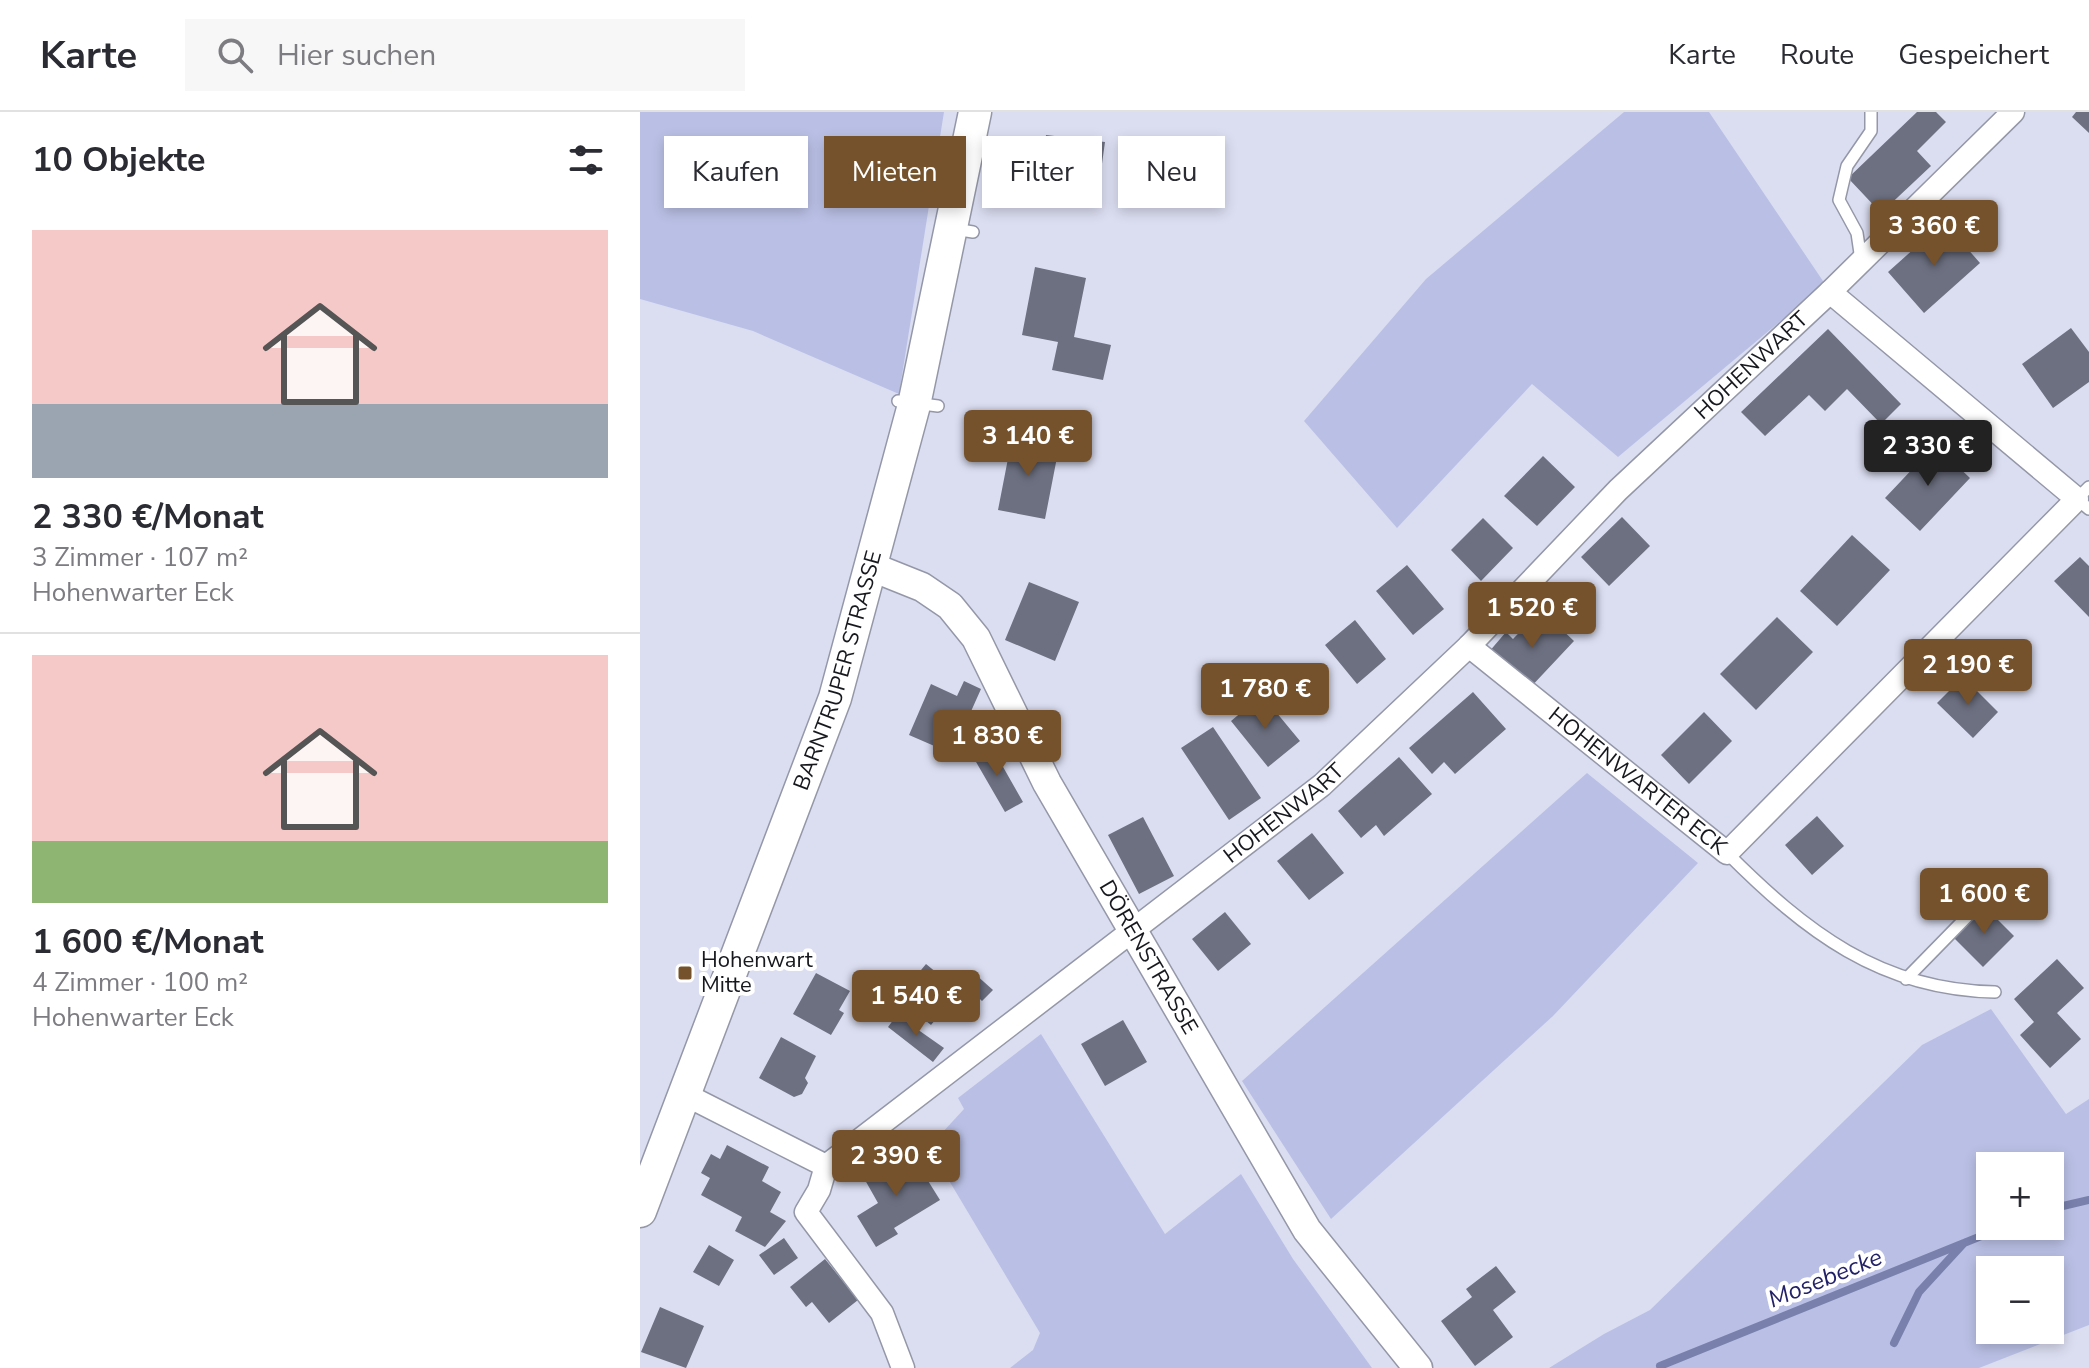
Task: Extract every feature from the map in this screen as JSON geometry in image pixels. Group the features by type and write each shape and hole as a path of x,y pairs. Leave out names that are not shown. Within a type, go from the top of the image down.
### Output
{"main road":[{"name":"BARNTRUPER STRASSE","path":"640,1211 835,698 963,230 975,112"}],"street":[{"name":"HOHENWART","path":"826,1166 1322,785 1469,646 1618,490 1830,292 2013,112"},
{"name":"HOHENWARTER ECK","path":"1469,646 1727,853 2085,498 1830,292"},
{"name":"DÖRENSTRASSE","path":"872,567 922,587 950,606 976,638 1047,783 1130,931 1307,1230 1418,1368"},
{"path":"686,1095 826,1166 819,1190 806,1212 882,1313 903,1368"}],"lane":[{"path":"1861,260 1857,233 1839,200 1847,166 1871,131 1871,112"},
{"path":"1727,853 1770,896 1827,940 1867,964 1906,979 1957,991 1995,992"},
{"path":"1906,979 1995,888"}],"shaded area":[{"path":"640,112 944,112 940,136 824,136 824,208 929,208 899,394 753,331 640,299"},
{"path":"1624,112 1709,112 1825,284 1618,457 1532,384 1397,528 1304,421 1426,279"},
{"path":"1587,773 1698,863 1553,1016 1331,1219 1242,1081"},
{"path":"1991,1009 2066,1114 2089,1099 2089,1325 2064,1335 2064,1256 1976,1256 1976,1344 2040,1344 1979,1368 1549,1368 1650,1310 1922,1045"},
{"path":"1041,1034 1165,1234 1241,1174 1293,1259 1372,1368 1010,1368 1033,1350 1040,1333 929,1147 964,1109 958,1098"}],"building":[{"path":"1917,112 1936,112 1946,122 1917,151 1931,166 1881,213 1848,178"},
{"path":"2076,112 2089,112 2089,133 2072,117"},
{"path":"1944,222 1980,263 1924,313 1888,272"},
{"path":"1035,267 1086,278 1074,337 1111,345 1103,380 1052,370 1058,342 1022,335"},
{"path":"2071,328 2089,352 2089,382 2053,408 2022,364"},
{"path":"1828,329 1901,404 1881,424 1847,389 1825,411 1809,395 1765,436 1741,412"},
{"path":"1012,438 1059,447 1045,519 998,510"},
{"path":"1935,445 1970,478 1920,531 1885,498"},
{"path":"1543,456 1575,487 1537,526 1504,496"},
{"path":"1622,517 1650,546 1609,586 1581,557"},
{"path":"1483,518 1513,548 1481,581 1451,550"},
{"path":"1852,535 1890,570 1837,626 1800,591"},
{"path":"2080,557 2089,566 2089,617 2054,581"},
{"path":"1407,565 1444,609 1413,635 1376,591"},
{"path":"1029,582 1079,602 1055,661 1005,640"},
{"path":"1541,610 1574,641 1528,690 1488,653 1506,632 1513,639"},
{"path":"1777,617 1813,652 1756,710 1720,674"},
{"path":"1355,620 1386,659 1357,684 1325,645"},
{"path":"1963,677 1998,712 1973,738 1937,703"},
{"path":"964,681 981,689 964,727 973,731 962,758 909,735 931,684 957,696"},
{"path":"1473,692 1506,729 1455,774 1444,762 1432,774 1409,748"},
{"path":"1262,695 1300,741 1268,767 1231,721"},
{"path":"1704,712 1732,741 1689,784 1661,755"},
{"path":"1213,727 1261,798 1229,820 1181,748"},
{"path":"990,744 1023,802 1005,812 972,755"},
{"path":"1399,757 1432,794 1384,836 1376,825 1361,838 1338,811"},
{"path":"1817,816 1844,846 1812,875 1785,845"},
{"path":"1143,817 1174,876 1139,894 1108,835"},
{"path":"1312,833 1344,873 1309,900 1277,861"},
{"path":"1984,906 2014,936 1983,967 1953,937"},
{"path":"1225,912 1251,944 1218,971 1192,939"},
{"path":"2057,959 2084,988 2057,1013 2081,1039 2050,1068 2020,1035 2034,1022 2014,999"},
{"path":"926,964 959,991 931,1025 898,998"},
{"path":"816,973 850,991 839,1010 844,1013 831,1035 793,1014"},
{"path":"975,974 993,990 982,1001 964,984"},
{"path":"897,1015 944,1048 933,1062 888,1027"},
{"path":"1123,1020 1147,1062 1105,1086 1081,1044"},
{"path":"781,1037 816,1056 805,1078 808,1083 802,1094 794,1097 759,1078"},
{"path":"727,1145 769,1167 762,1181 781,1192 770,1212 786,1221 765,1247 735,1231 742,1217 701,1195 710,1178 701,1173 711,1154 720,1159"},
{"path":"910,1152 940,1200 894,1228 898,1234 876,1247 857,1216 878,1203 865,1180"},
{"path":"784,1238 798,1258 774,1275 759,1255"},
{"path":"709,1245 734,1260 719,1286 693,1272"},
{"path":"825,1259 858,1300 829,1323 812,1302 806,1307 790,1287"},
{"path":"1496,1266 1516,1292 1493,1310 1513,1337 1475,1366 1441,1321 1472,1297 1466,1289"},
{"path":"660,1307 704,1326 686,1368 641,1352"}],"waterway":[{"name":"Mosebecke","path":"2064,1206 2089,1200"},
{"name":"Mosebecke","path":"1660,1366 1976,1238"},
{"path":"1894,1343 1919,1292 1964,1243"}],"place":[{"name":"Hohenwart Mitte","path":"685,973"}]}
